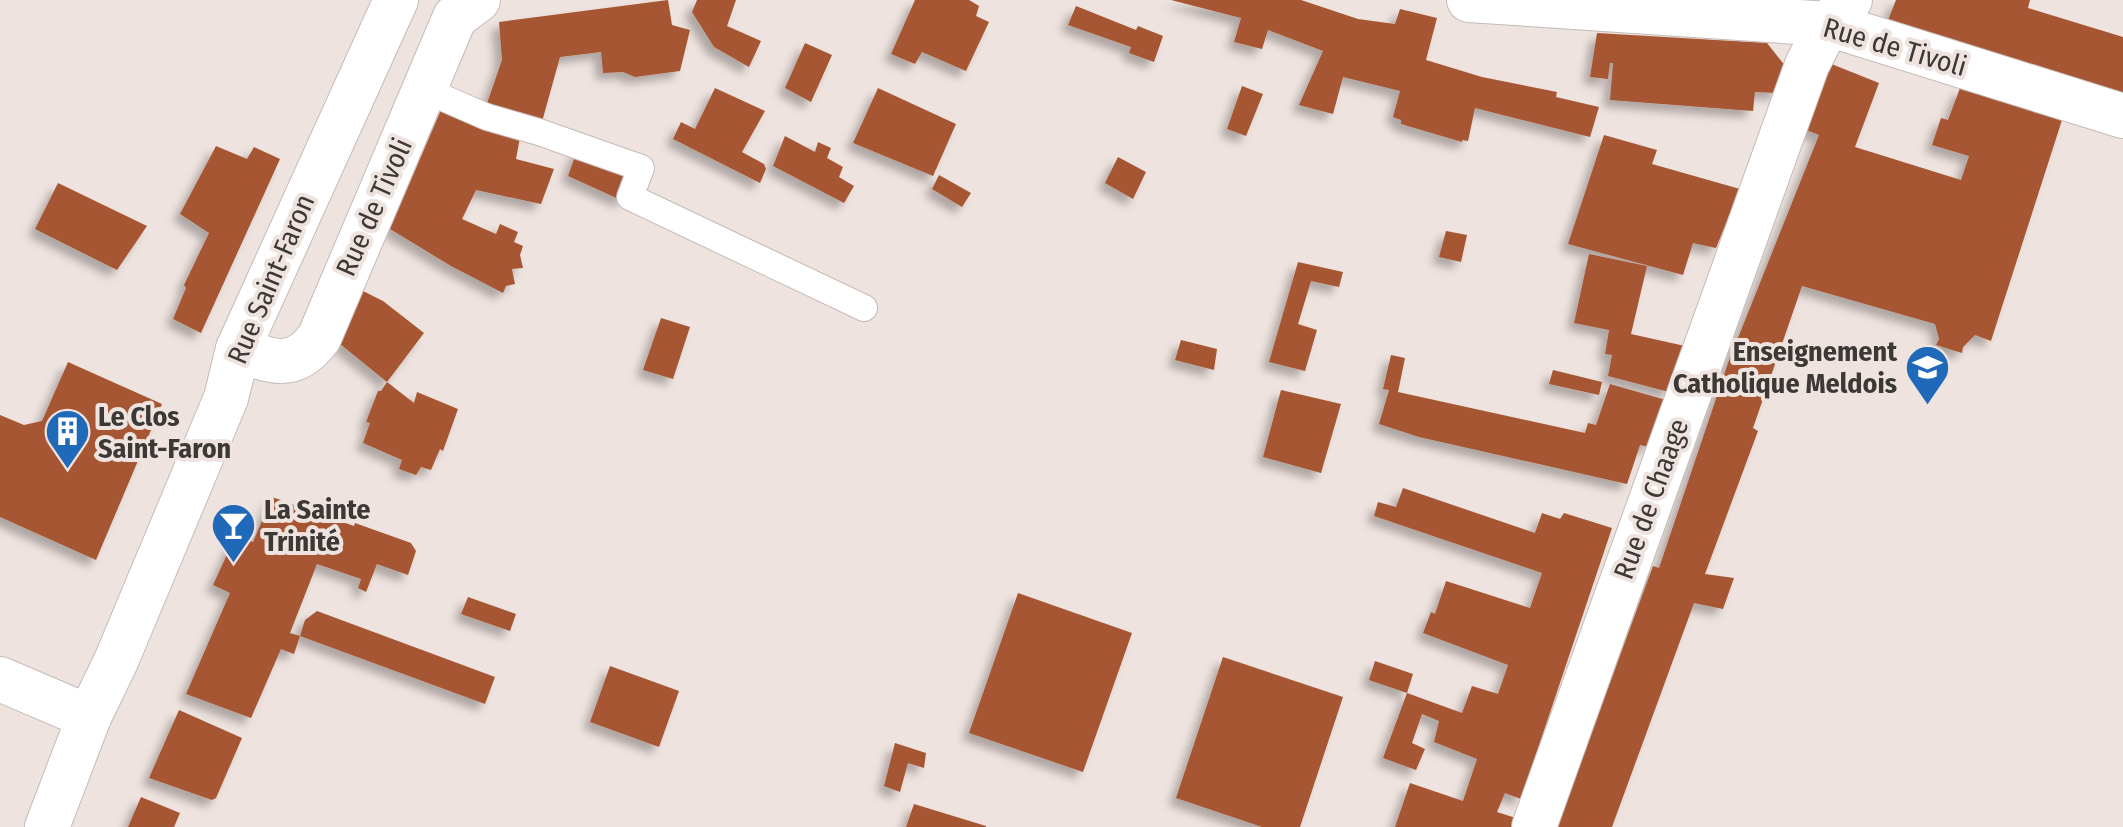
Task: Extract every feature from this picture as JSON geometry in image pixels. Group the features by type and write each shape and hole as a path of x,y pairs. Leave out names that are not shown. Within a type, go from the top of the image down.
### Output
{"street":[{"name":"Rue Saint-Faron","path":"47,827 89,717 226,398 238,349 396,0"},
{"name":"Rue de Tivoli","path":"238,349 267,360 284,362 310,350 319,338 455,17 478,0"},
{"name":"Rue de Tivoli","path":"1469,0 1839,12 2123,116"},
{"name":"Rue de Chaage","path":"1534,827 1807,65 1839,12"},
{"path":"0,679 89,717"}],"lane":[{"path":"425,90 487,117 641,168 630,197 864,308"}],"building":[{"path":"668,0 672,25 690,30 680,71 635,77 623,72 603,73 601,52 560,57 540,129 484,112 502,60 499,22"},
{"path":"697,0 736,0 727,26 761,41 749,67 714,47 692,12"},
{"path":"915,0 969,0 979,6 976,16 989,22 966,71 922,52 915,64 891,54"},
{"path":"1171,0 1301,0 1358,19 1395,24 1400,9 1437,18 1426,60 1482,77 1557,92 1556,97 1599,107 1590,137 1475,108 1468,141 1462,142 1401,124 1401,120 1393,117 1400,91 1343,77 1333,114 1299,105 1323,51 1268,30 1262,49 1234,42 1241,18"},
{"path":"1896,0 2030,0 2028,8 2123,37 2123,97 1888,20"},
{"path":"1076,6 1136,30 1138,26 1163,36 1154,62 1129,53 1131,47 1068,25"},
{"path":"1597,33 1767,43 1786,67 1777,93 1755,92 1753,111 1610,100 1613,63 1610,63 1608,79 1590,77"},
{"path":"805,43 832,55 811,102 785,88"},
{"path":"1824,61 1879,83 1855,147 1961,180 1969,156 1932,145 1941,118 1948,120 1960,88 2062,120 1991,341 1975,335 1963,347 1962,353 1936,345 1939,339 1935,324 1802,286 1753,428 1758,431 1705,574 1734,578 1723,609 1694,603 1612,827 1557,827 1653,566 1659,568 1728,363 1819,135 1799,127"},
{"path":"1242,86 1263,94 1246,136 1227,129"},
{"path":"715,88 765,111 742,152 764,164 766,169 760,183 673,139 681,122 695,129"},
{"path":"878,88 956,124 933,176 853,143"},
{"path":"444,103 521,132 516,159 554,169 541,204 476,190 462,219 496,234 500,224 518,232 514,242 523,246 520,255 523,268 512,269 515,284 506,286 503,293 390,229"},
{"path":"1604,135 1657,150 1652,164 1740,189 1716,248 1693,243 1683,275 1568,244"},
{"path":"785,136 815,152 818,142 831,148 827,158 843,167 839,177 854,186 844,203 773,166"},
{"path":"216,146 247,159 254,147 280,159 201,333 173,319 186,288 184,285 209,233 180,214"},
{"path":"578,148 635,169 623,201 568,176"},
{"path":"1118,157 1146,172 1133,199 1105,183"},
{"path":"939,175 971,193 962,207 932,189"},
{"path":"58,183 147,226 117,270 35,229"},
{"path":"1446,231 1467,235 1461,262 1439,257"},
{"path":"1589,254 1647,266 1631,334 1685,346 1669,392 1608,376 1612,355 1605,354 1609,330 1574,323"},
{"path":"1298,262 1343,272 1339,287 1311,281 1298,324 1317,330 1305,371 1269,362"},
{"path":"363,291 383,301 424,333 387,382 340,344"},
{"path":"661,318 690,327 673,379 643,370"},
{"path":"1181,340 1217,349 1214,370 1175,360"},
{"path":"1391,355 1405,358 1398,392 1585,433 1588,423 1596,425 1610,384 1666,400 1649,447 1640,445 1627,484 1419,437 1379,424 1389,390 1383,389"},
{"name":"Le Clos Saint-Faron","path":"68,362 162,404 96,560 0,517 0,415 24,425 42,421"},
{"path":"1553,370 1602,382 1599,395 1549,384"},
{"path":"387,382 414,403 417,392 458,409 443,451 440,449 431,470 421,467 416,475 399,469 402,460 363,443 370,423 366,422 378,391"},
{"path":"1281,390 1341,404 1321,473 1263,457"},
{"path":"1403,488 1535,533 1542,513 1560,519 1564,513 1612,528 1521,799 1505,793 1497,812 1519,819 1516,827 1395,827 1410,783 1463,801 1477,759 1434,742 1439,721 1422,714 1412,743 1425,749 1416,770 1383,758 1407,693 1462,713 1472,686 1498,694 1508,665 1423,633 1431,612 1435,614 1446,581 1530,608 1542,573 1374,516 1378,502 1396,507"},
{"path":"272,497 411,543 416,551 408,575 377,564 366,592 358,588 361,579 317,564 290,633 300,636 294,654 281,649 251,718 186,694 230,593 213,585 236,535 253,542"},
{"path":"1018,593 1132,633 1083,772 969,733"},
{"path":"468,597 516,614 510,631 461,614"},
{"path":"317,611 495,677 485,704 300,636 305,620"},
{"path":"1223,657 1343,697 1300,827 1262,827 1176,798"},
{"path":"1375,661 1413,674 1407,693 1369,680"},
{"path":"610,666 679,691 659,747 590,722"},
{"path":"179,710 242,738 216,798 212,800 149,778"},
{"path":"895,743 926,753 924,768 908,763 900,792 884,786"},
{"path":"141,797 180,813 174,827 128,827"},
{"path":"914,804 986,826 986,827 906,827"}],"place":[{"name":"Enseignement Catholique Meldois","path":"1928,406"},
{"name":"Le Clos Saint-Faron","path":"67,471"},
{"name":"La Sainte Trinité","path":"233,564"}]}
